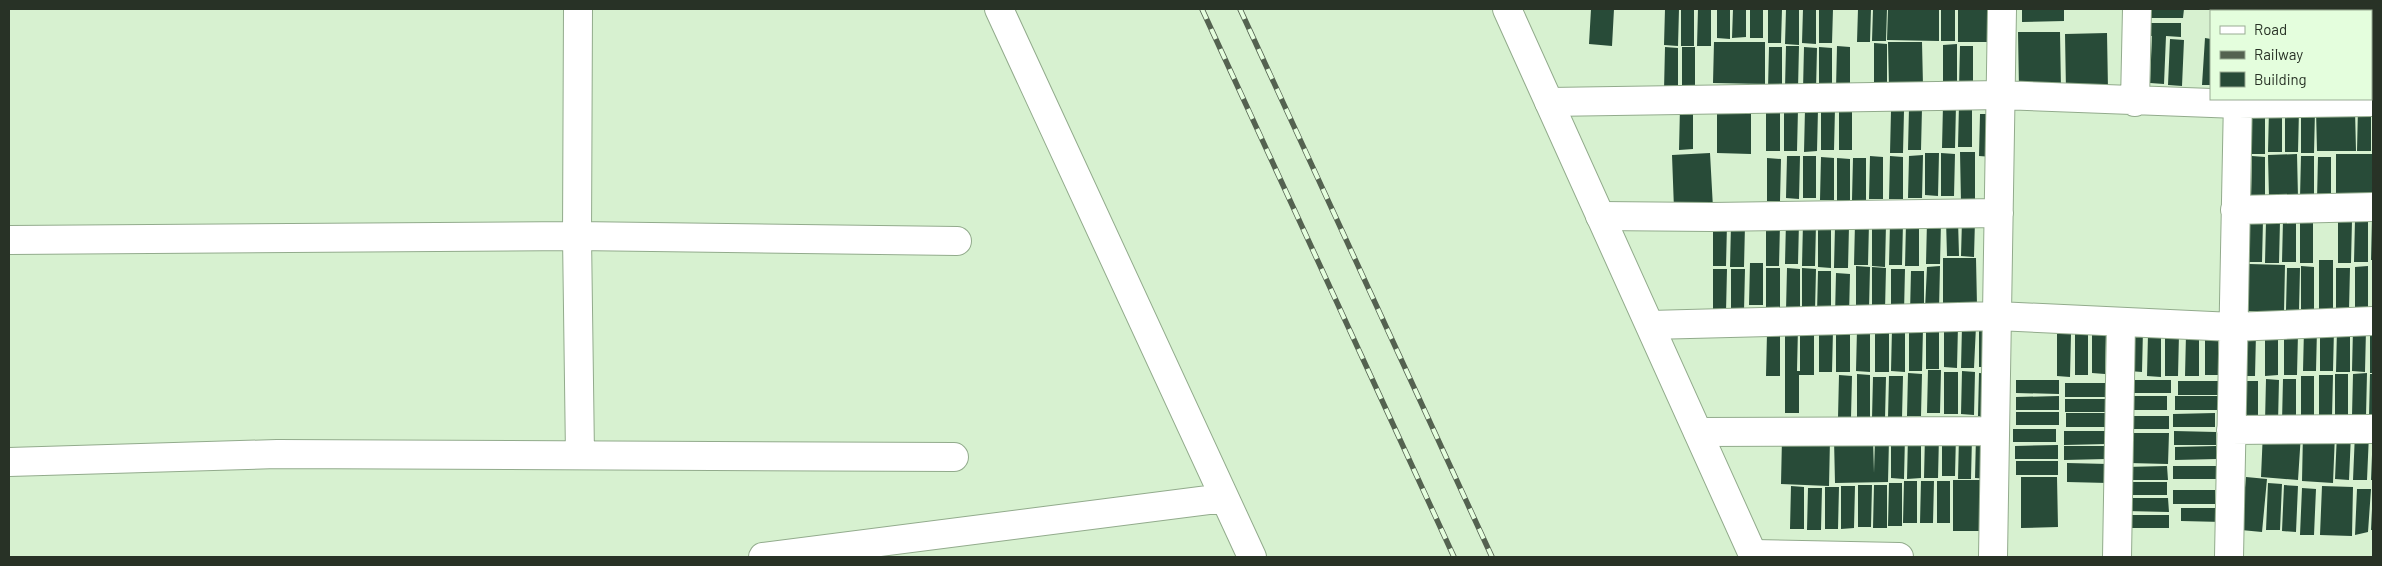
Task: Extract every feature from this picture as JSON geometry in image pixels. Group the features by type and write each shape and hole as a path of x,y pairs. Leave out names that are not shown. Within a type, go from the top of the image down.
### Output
{"street":[{"path":"578,9 577,236 580,455"},
{"path":"999,9 1252,557"},
{"path":"1507,9 1754,556 1899,557"},
{"path":"1993,557 2002,9"},
{"path":"2135,102 2137,9"},
{"path":"1550,102 2001,95 2135,102 2373,102"},
{"path":"2229,557 2238,102"},
{"path":"2235,210 2373,207"},
{"path":"1600,216 1712,217 1999,213"},
{"path":"9,240 577,236 957,241"},
{"path":"1650,325 1997,316 2233,327 2373,321"},
{"path":"2117,557 2121,322"},
{"path":"2231,430 2373,429"},
{"path":"1698,432 1995,432"},
{"path":"9,462 276,454 954,457"},
{"path":"763,557 1224,498"}],"building":[{"path":"1591,9 1614,9 1612,46 1589,44"},
{"path":"1665,9 1679,9 1678,46 1664,45"},
{"path":"1681,9 1694,9 1694,46 1681,46"},
{"path":"1698,9 1711,9 1711,46 1697,46"},
{"path":"1717,9 1730,9 1730,39 1717,38"},
{"path":"1733,9 1746,9 1746,37 1732,38"},
{"path":"1750,9 1763,9 1763,38 1750,38"},
{"path":"1768,9 1782,9 1781,43 1768,43"},
{"path":"1786,9 1799,9 1799,45 1785,44"},
{"path":"1803,9 1816,9 1816,44 1802,43"},
{"path":"1819,9 1833,9 1832,43 1819,43"},
{"path":"1858,9 1871,9 1870,42 1857,42"},
{"path":"1873,9 1887,9 1886,41 1872,41"},
{"path":"1888,9 1939,9 1939,41 1887,40"},
{"path":"1941,9 1955,9 1955,41 1941,41"},
{"path":"1958,9 1997,9 1997,42 1958,42"},
{"path":"2022,9 2064,9 2064,21 2022,22"},
{"path":"2145,9 2184,9 2183,18 2145,18"},
{"path":"2268,9 2319,9 2319,10"},
{"path":"2373,9 2373,42 2372,10 2360,10"},
{"path":"2142,23 2181,23 2181,37 2166,36 2164,84 2150,83 2152,36 2142,36"},
{"path":"2018,32 2060,32 2061,89 2019,89"},
{"path":"2107,33 2108,90 2066,91 2065,34"},
{"path":"2205,38 2210,39 2210,85 2202,85"},
{"path":"2170,39 2184,40 2182,86 2168,85"},
{"path":"1714,42 1765,42 1765,84 1713,83"},
{"path":"1888,42 1922,42 1923,86 1889,87"},
{"path":"1874,43 1887,44 1887,86 1874,86"},
{"path":"1957,44 1957,87 1943,87 1943,45"},
{"path":"1786,46 1799,46 1798,89 1785,88"},
{"path":"1837,46 1850,47 1850,89 1836,89"},
{"path":"1960,46 1973,46 1973,88 1959,88"},
{"path":"1665,47 1678,48 1678,90 1664,90"},
{"path":"1682,47 1695,47 1695,89 1682,89"},
{"path":"1769,47 1782,47 1782,90 1768,89"},
{"path":"1804,47 1817,48 1816,90 1803,90"},
{"path":"1819,47 1832,48 1832,90 1819,90"},
{"path":"1959,104 1972,104 1972,147 1958,147"},
{"path":"1943,105 1956,105 1955,148 1942,148"},
{"path":"1680,107 1693,107 1693,149 1679,150"},
{"path":"1821,107 1835,108 1834,150 1821,150"},
{"path":"1839,107 1852,108 1852,150 1839,150"},
{"path":"1780,108 1780,151 1766,151 1766,109"},
{"path":"1909,108 1922,108 1921,150 1908,150"},
{"path":"2358,108 2371,109 2371,151 2357,151"},
{"path":"1784,109 1798,109 1797,151 1784,151"},
{"path":"1805,109 1818,109 1817,151 1804,152"},
{"path":"2269,109 2282,109 2282,152 2268,152"},
{"path":"2285,109 2299,110 2298,152 2285,152"},
{"path":"2316,110 2355,110 2356,151 2317,151"},
{"path":"1717,111 1751,111 1751,154 1717,153"},
{"path":"1891,111 1904,111 1903,153 1890,153"},
{"path":"2301,111 2315,111 2314,153 2301,153"},
{"path":"2252,112 2265,112 2265,154 2251,154"},
{"path":"1980,114 1993,114 1993,157 1979,156"},
{"path":"1960,152 1975,152 1975,201 1961,202"},
{"path":"1710,153 1713,208 1674,209 1672,155"},
{"path":"1925,153 1939,153 1938,196 1925,195"},
{"path":"1941,153 1955,154 1954,196 1941,196"},
{"path":"2297,154 2298,198 2269,198 2268,155"},
{"path":"2336,154 2373,154 2373,198 2336,198"},
{"path":"1923,155 1922,198 1908,198 1909,156"},
{"path":"1787,156 1800,156 1799,199 1786,198"},
{"path":"1803,156 1816,156 1816,198 1803,198"},
{"path":"1870,156 1883,157 1883,199 1869,199"},
{"path":"1890,156 1903,157 1903,199 1889,199"},
{"path":"2252,156 2265,157 2265,199 2251,199"},
{"path":"2301,156 2314,156 2314,199 2300,198"},
{"path":"1821,157 1834,158 1834,200 1820,200"},
{"path":"2318,157 2331,157 2331,200 2317,200"},
{"path":"1767,158 1781,159 1780,201 1767,201"},
{"path":"1837,158 1850,159 1850,201 1837,201"},
{"path":"1853,158 1866,158 1866,200 1852,200"},
{"path":"2372,218 2373,260 2371,260"},
{"path":"1946,220 1958,220 1959,256 1947,256"},
{"path":"1962,220 1975,220 1974,257 1961,256"},
{"path":"2250,220 2263,220 2262,262 2249,262"},
{"path":"2283,220 2296,220 2296,262 2282,262"},
{"path":"2300,220 2313,221 2313,263 2300,263"},
{"path":"2338,220 2352,220 2351,263 2338,263"},
{"path":"2355,220 2368,220 2368,262 2354,262"},
{"path":"1786,221 1799,222 1798,264 1785,264"},
{"path":"1927,221 1941,222 1940,264 1926,264"},
{"path":"2266,221 2280,221 2279,263 2265,263"},
{"path":"1713,223 1727,224 1726,266 1713,266"},
{"path":"1766,223 1780,224 1779,266 1766,266"},
{"path":"1803,223 1816,224 1815,266 1802,266"},
{"path":"1855,223 1869,223 1868,265 1854,265"},
{"path":"1890,223 1903,223 1902,265 1889,265"},
{"path":"1906,223 1919,224 1919,266 1905,266"},
{"path":"1872,224 1886,224 1885,267 1872,266"},
{"path":"1731,225 1745,225 1744,267 1730,267"},
{"path":"1818,225 1831,225 1831,268 1818,267"},
{"path":"1835,226 1849,226 1848,268 1834,268"},
{"path":"1943,258 1976,258 1977,306 1943,306"},
{"path":"2319,260 2333,260 2333,309 2319,309"},
{"path":"1750,263 1763,263 1763,305 1749,305"},
{"path":"2249,264 2285,265 2284,312 2248,311"},
{"path":"1856,266 1870,267 1869,309 1856,309"},
{"path":"1940,266 1939,309 1925,309 1927,267"},
{"path":"2301,266 2314,267 2314,309 2301,309"},
{"path":"2368,266 2368,309 2355,309 2355,267"},
{"path":"1872,267 1886,268 1885,310 1872,310"},
{"path":"1766,268 1780,268 1780,311 1766,310"},
{"path":"1787,268 1800,269 1800,311 1786,311"},
{"path":"1802,268 1816,269 1815,311 1802,311"},
{"path":"2287,268 2300,268 2299,310 2286,310"},
{"path":"2336,268 2350,268 2349,310 2336,310"},
{"path":"1713,269 1727,269 1726,312 1713,311"},
{"path":"1731,269 1745,269 1744,311 1731,311"},
{"path":"1891,269 1905,269 1904,312 1891,311"},
{"path":"1818,271 1831,271 1831,314 1817,314"},
{"path":"1911,271 1924,271 1924,314 1910,313"},
{"path":"1836,273 1850,274 1849,316 1835,316"},
{"path":"1979,324 1992,325 1992,367 1979,367"},
{"path":"1944,325 1958,325 1957,368 1944,367"},
{"path":"1926,326 1939,327 1939,369 1926,369"},
{"path":"1962,326 1976,326 1974,368 1961,368"},
{"path":"1785,327 1798,327 1797,371 1800,371 1800,332 1814,332 1814,375 1799,375 1799,413 1785,413"},
{"path":"1909,328 1923,328 1922,371 1909,371"},
{"path":"1819,329 1833,330 1832,372 1819,372"},
{"path":"1850,329 1850,372 1836,372 1836,330"},
{"path":"1857,329 1870,329 1870,372 1856,371"},
{"path":"1875,329 1889,329 1889,372 1875,372"},
{"path":"1892,329 1905,329 1905,372 1891,371"},
{"path":"2129,329 2143,329 2142,372 2129,371"},
{"path":"2304,329 2317,329 2316,371 2303,371"},
{"path":"2320,329 2334,329 2333,371 2320,371"},
{"path":"2337,329 2350,330 2350,372 2336,372"},
{"path":"2353,329 2366,329 2365,372 2352,371"},
{"path":"2092,331 2106,331 2105,374 2092,373"},
{"path":"2370,331 2373,331 2373,373 2370,373"},
{"path":"2075,332 2088,332 2088,375 2075,375"},
{"path":"2205,332 2218,332 2218,375 2205,375"},
{"path":"1767,333 1780,333 1780,376 1766,376"},
{"path":"2256,333 2255,376 2241,376 2242,334"},
{"path":"2265,333 2278,333 2278,375 2265,376"},
{"path":"2284,333 2298,333 2297,375 2284,375"},
{"path":"2057,334 2071,334 2070,377 2057,376"},
{"path":"2148,334 2161,334 2161,377 2147,376"},
{"path":"2165,334 2179,334 2178,376 2165,376"},
{"path":"2186,334 2199,334 2199,376 2185,376"},
{"path":"1928,370 1941,370 1940,413 1927,413"},
{"path":"1962,371 1975,372 1974,415 1961,414"},
{"path":"1944,372 1958,372 1958,414 1944,414"},
{"path":"1908,373 1922,374 1921,416 1907,416"},
{"path":"1979,373 1992,374 1992,417 1978,416"},
{"path":"2367,373 2366,416 2352,416 2353,374"},
{"path":"1857,374 1870,375 1870,417 1857,417"},
{"path":"2335,374 2348,374 2348,417 2335,416"},
{"path":"2370,374 2373,374 2373,417 2369,417"},
{"path":"1839,375 1852,376 1851,418 1838,418"},
{"path":"2319,375 2333,375 2332,417 2319,418"},
{"path":"1889,376 1903,376 1902,418 1888,418"},
{"path":"2301,376 2314,376 2314,419 2301,418"},
{"path":"1873,377 1886,377 1885,419 1872,419"},
{"path":"2266,379 2279,380 2278,422 2265,422"},
{"path":"2283,379 2296,379 2296,422 2282,422"},
{"path":"2016,380 2059,380 2059,394 2016,393"},
{"path":"2128,380 2171,380 2171,393 2128,393"},
{"path":"2178,381 2220,381 2220,395 2178,395"},
{"path":"2245,381 2258,381 2258,423 2244,423"},
{"path":"2065,383 2107,383 2107,397 2065,397"},
{"path":"2059,396 2059,410 2016,410 2016,397"},
{"path":"2125,396 2167,396 2167,410 2125,410"},
{"path":"2175,396 2218,396 2218,410 2175,410"},
{"path":"2065,399 2108,399 2108,412 2065,412"},
{"path":"2016,412 2059,412 2059,425 2016,425"},
{"path":"2066,413 2108,413 2108,427 2066,427"},
{"path":"2215,413 2215,427 2173,427 2173,414"},
{"path":"2127,416 2169,416 2169,429 2127,429"},
{"path":"2013,429 2056,429 2056,442 2013,442"},
{"path":"2064,431 2107,431 2107,444 2064,445"},
{"path":"2174,431 2216,432 2216,445 2174,445"},
{"path":"2263,431 2301,434 2298,480 2261,477"},
{"path":"1942,433 1956,434 1955,476 1942,476"},
{"path":"2129,433 2169,433 2168,464 2129,463"},
{"path":"2303,433 2335,434 2333,483 2302,481"},
{"path":"2337,433 2351,434 2349,480 2335,479"},
{"path":"2355,433 2369,434 2367,480 2353,480"},
{"path":"1925,435 1939,436 1938,478 1924,478"},
{"path":"1891,436 1905,436 1904,479 1891,478"},
{"path":"1908,436 1921,436 1921,478 1907,479"},
{"path":"1959,436 1972,437 1971,479 1958,479"},
{"path":"1976,436 1992,437 1991,479 1975,478"},
{"path":"1782,438 1830,439 1829,486 1781,484"},
{"path":"1834,439 1873,439 1874,473 1875,439 1889,439 1888,482 1835,483"},
{"path":"2058,445 2058,459 2015,459 2015,446"},
{"path":"2064,446 2107,446 2106,459 2064,460"},
{"path":"2216,446 2217,459 2175,460 2175,447"},
{"path":"2372,455 2373,480 2371,480"},
{"path":"2016,461 2058,461 2058,475 2016,475"},
{"path":"2067,463 2108,464 2108,483 2067,482"},
{"path":"2167,466 2168,480 2126,480 2125,467"},
{"path":"2173,466 2216,466 2216,479 2173,479"},
{"path":"2021,477 2057,477 2058,527 2021,528"},
{"path":"2246,477 2267,479 2262,532 2241,530"},
{"path":"1953,480 1989,480 1990,531 1953,531"},
{"path":"1904,481 1917,481 1917,523 1903,523"},
{"path":"1921,481 1934,481 1933,523 1920,523"},
{"path":"1937,481 1950,481 1950,523 1937,523"},
{"path":"2125,482 2167,482 2167,495 2125,495"},
{"path":"1889,483 1902,483 1902,526 1888,526"},
{"path":"2268,483 2282,484 2280,530 2266,530"},
{"path":"1858,485 1872,485 1871,527 1858,527"},
{"path":"1874,485 1887,485 1887,528 1873,528"},
{"path":"2284,485 2298,486 2296,532 2282,531"},
{"path":"1791,486 1804,487 1804,529 1790,529"},
{"path":"1841,486 1855,486 1854,528 1841,529"},
{"path":"2322,486 2353,487 2352,536 2320,535"},
{"path":"1825,487 1839,487 1838,529 1825,529"},
{"path":"1808,488 1822,488 1821,530 1807,530"},
{"path":"2302,488 2316,489 2314,535 2300,535"},
{"path":"2357,489 2371,489 2368,532 2355,535"},
{"path":"2173,490 2215,490 2215,504 2173,504"},
{"path":"2126,498 2168,498 2169,512 2126,511"},
{"path":"2181,508 2223,508 2223,522 2181,521"},
{"path":"2372,509 2373,530 2371,530"},
{"path":"2127,515 2169,515 2169,528 2127,528"}],"railway":[{"path":"1202,9 1454,557"},
{"path":"1240,9 1492,557"}]}
